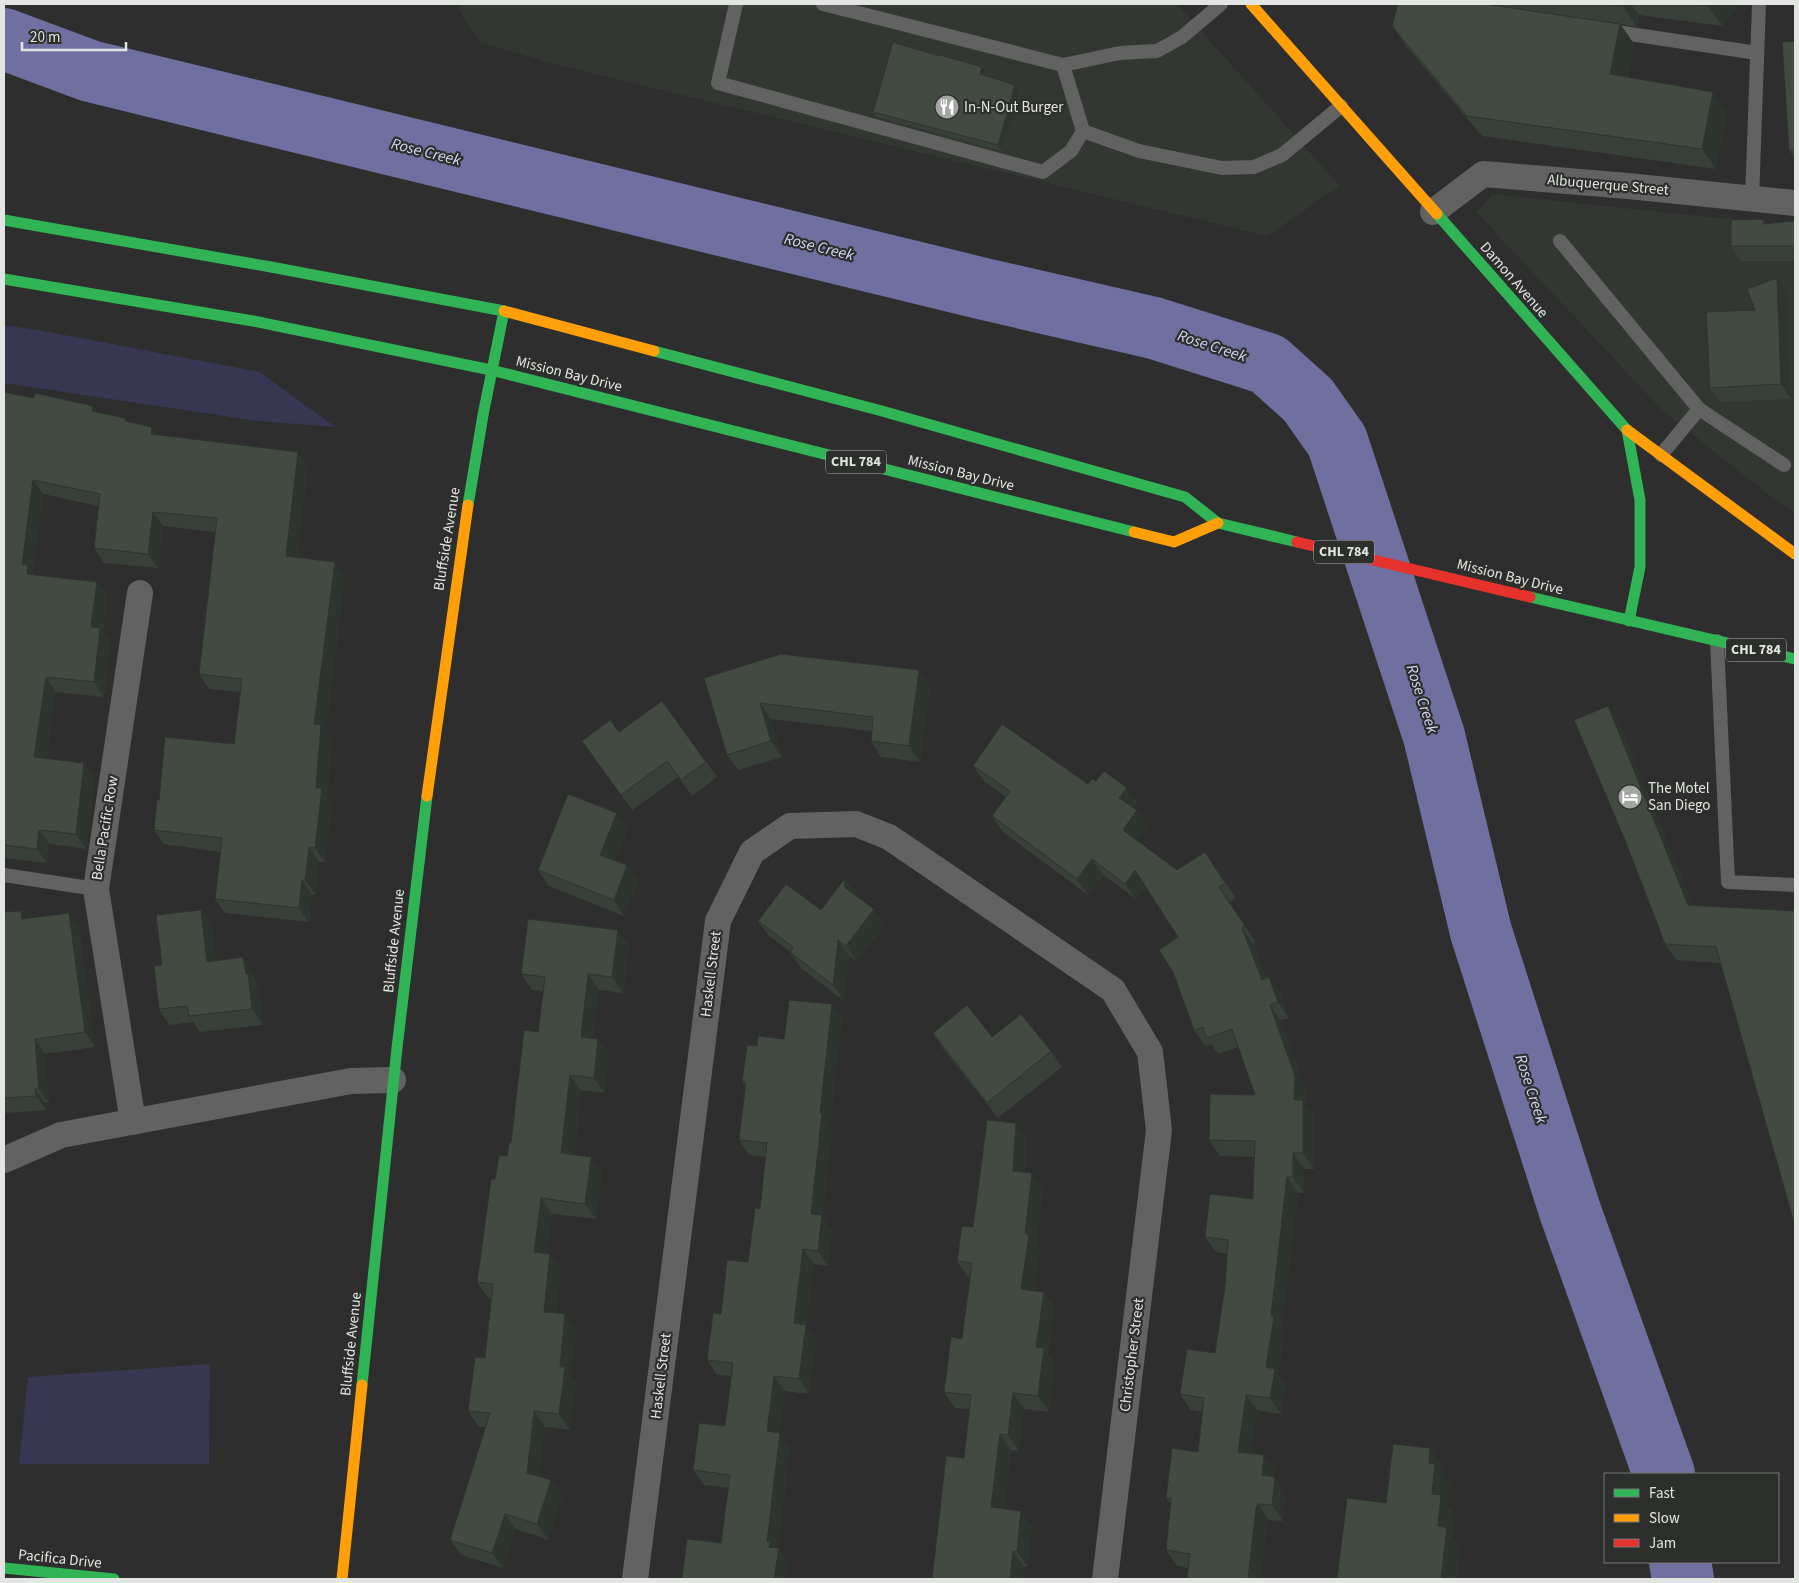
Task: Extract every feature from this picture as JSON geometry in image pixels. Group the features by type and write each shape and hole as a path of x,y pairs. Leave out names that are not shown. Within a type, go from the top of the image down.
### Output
{"main road":[{"name":"Damon Avenue","path":"1252,4 1627,430 1794,552"},
{"name":"Mission Bay Drive","path":"4,220 271,266 504,311 882,411 1185,497 1218,522 1629,622 1795,659"},
{"name":"Mission Bay Drive","path":"4,279 253,321 491,370 1174,542 1218,522"},
{"name":"Bluffside Avenue","path":"342,1579 393,1080 420,847 462,538 491,370 504,311"},
{"path":"1627,430 1640,500 1640,567 1629,622"},
{"name":"Pacifica Drive","path":"4,1568 114,1579"}],"street":[{"name":"Albuquerque Street","path":"1434,212 1483,174 1795,203"},
{"name":"Bella Pacific Row","path":"133,1122 96,889 140,593"},
{"name":"Haskell Street","path":"635,1579 718,922 752,852 790,826 856,824 889,837 1112,990 1150,1052 1159,1130"},
{"path":"4,1160 61,1135 351,1081 393,1080"},
{"name":"Christopher Street","path":"1105,1579 1159,1130"}],"lane":[{"path":"736,4 718,83 1043,172 1071,151 1083,131 1063,65"},
{"path":"823,4 1063,65 1120,53 1157,51 1182,37 1220,4"},
{"path":"1752,199 1759,4"},
{"path":"1593,29 1757,53"},
{"path":"1083,131 1139,152 1222,168 1254,168 1282,155 1341,106"},
{"path":"1560,241 1699,409 1784,465"},
{"path":"1660,455 1699,409"},
{"path":"1717,641 1728,882 1795,885"},
{"path":"4,875 96,889"}],"shaded area":[{"path":"456,4 1177,4 1340,186 1267,236 550,63 479,42"},
{"path":"1492,194 1795,226 1795,513 1775,500 1663,411 1476,212"},
{"path":"4,325 260,372 335,427 257,421 4,383"},
{"path":"210,1364 209,1464 19,1464 28,1377"}],"building":[{"path":"1398,4 1485,4 1620,24 1610,74 1713,92 1702,149 1467,116 1392,26"},
{"path":"1604,4 1623,4 1623,6"},
{"path":"1691,4 1710,4 1708,6"},
{"path":"1795,41 1795,150 1789,150 1782,42"},
{"name":"In-N-Out Burger","path":"893,42 982,67 980,74 1015,85 998,145 873,112"},
{"path":"1763,219 1763,224 1795,221 1795,246 1731,246 1731,220"},
{"path":"1777,278 1781,384 1710,388 1706,312 1755,310 1747,289"},
{"path":"4,392 34,398 35,393 93,406 92,411 125,418 125,421 152,427 151,434 298,452 286,556 335,562 314,724 321,725 316,788 322,788 315,848 309,847 305,880 302,880 299,908 215,899 222,838 154,830 165,737 234,744 242,679 199,674 217,518 153,512 148,554 94,548 100,494 33,480 22,564 28,565 27,574 97,582 91,627 100,628 94,682 46,677 34,757 84,763 76,834 39,830 37,849 4,845"},
{"path":"781,654 919,670 909,746 871,741 873,717 760,703 771,741 727,755 704,678"},
{"path":"662,701 706,762 681,780 667,761 621,795 582,741 610,720 619,732"},
{"path":"1608,706 1688,905 1795,911 1795,1226 1716,947 1665,944 1625,840 1574,720"},
{"path":"1002,724 1088,784 1092,779 1096,781 1104,771 1127,788 1119,798 1137,810 1123,830 1177,870 1205,852 1225,883 1219,887 1245,926 1242,928 1262,980 1269,977 1278,1002 1270,1005 1295,1076 1294,1100 1303,1100 1303,1153 1293,1153 1293,1177 1287,1177 1271,1316 1274,1317 1266,1367 1275,1369 1270,1398 1246,1395 1238,1452 1264,1455 1262,1475 1275,1477 1272,1505 1258,1504 1256,1508 1248,1579 1187,1579 1190,1554 1166,1550 1171,1498 1166,1498 1172,1448 1198,1452 1204,1398 1180,1394 1187,1349 1215,1353 1225,1286 1228,1240 1205,1237 1210,1194 1253,1199 1255,1141 1209,1140 1210,1094 1255,1095 1232,1029 1207,1038 1203,1027 1194,1030 1173,972 1159,950 1178,937 1135,870 1125,884 1092,859 1077,879 992,816 1010,791 973,766"},
{"path":"568,794 617,813 600,855 627,865 614,900 538,870"},
{"path":"845,878 844,887 874,909 846,946 838,940 833,985 790,952 793,947 758,921 786,884 821,910"},
{"path":"201,910 207,962 243,957 246,974 248,973 252,1009 189,1016 187,1006 159,1009 154,966 162,965 156,915"},
{"path":"21,911 22,919 69,913 85,1032 35,1039 39,1089 35,1089 36,1096 4,1098 4,912"},
{"path":"528,919 618,930 612,977 588,974 581,1037 598,1039 594,1078 570,1075 561,1153 591,1157 585,1204 541,1198 534,1252 550,1254 544,1312 565,1314 560,1367 565,1367 559,1414 534,1411 527,1473 551,1480 537,1524 505,1514 492,1553 450,1540 490,1413 468,1411 475,1357 485,1358 493,1284 477,1282 491,1179 495,1179 499,1155 507,1156 509,1143 511,1143 524,1030 538,1032 545,977 521,974"},
{"path":"789,1000 832,1004 811,1214 822,1215 818,1251 803,1249 794,1323 806,1325 799,1379 774,1376 767,1431 780,1433 767,1542 770,1542 769,1547 779,1548 774,1579 682,1579 687,1539 721,1543 730,1475 693,1470 699,1423 725,1426 733,1363 707,1360 713,1313 721,1314 727,1260 748,1262 755,1208 760,1209 767,1143 739,1140 746,1082 742,1082 747,1045 757,1046 758,1036 784,1039"},
{"path":"967,1005 992,1037 1021,1014 1051,1051 987,1103 933,1033"},
{"path":"987,1120 1016,1123 1013,1171 1032,1173 1025,1234 1029,1235 1021,1289 1044,1292 1036,1347 1044,1348 1038,1396 1013,1393 1008,1435 1000,1434 991,1507 1021,1511 1017,1552 1013,1551 1010,1579 932,1579 946,1456 964,1458 971,1395 944,1392 951,1337 962,1339 972,1263 957,1261 962,1226 973,1227"},
{"path":"1393,1444 1430,1448 1429,1463 1435,1464 1432,1494 1441,1495 1438,1526 1447,1528 1441,1579 1337,1579 1347,1498 1386,1503"}],"waterway":[{"name":"Rose Creek","path":"4,39 90,71 984,289 1154,328 1268,364 1308,400 1337,441 1434,736 1481,932 1570,1211 1664,1473"},
{"name":"Rose Creek","path":"1680,1563 1683,1579"}],"traffic: fast":[{"path":"1437,214 1627,430 1640,500 1640,567 1629,621"},
{"path":"4,220 271,267 504,311"},
{"path":"4,279 253,321 491,370"},
{"path":"468,505 483,415 504,311"},
{"path":"654,351 882,411 1185,497 1218,523 1297,542"},
{"path":"491,370 1134,532"},
{"path":"1530,597 1795,659"},
{"path":"362,1385 397,1048 427,796"},
{"path":"4,1568 114,1579"}],"traffic: slow":[{"path":"1251,4 1437,214"},
{"path":"504,311 654,351"},
{"path":"1627,430 1795,554"},
{"path":"427,796 468,505"},
{"path":"1134,532 1174,542 1218,523"},
{"path":"342,1579 362,1385"}],"traffic: jam":[{"path":"1297,542 1530,597"}],"place":[{"name":"In-N-Out Burger","path":"947,107"},
{"name":"The Motel San Diego","path":"1630,797"}]}
